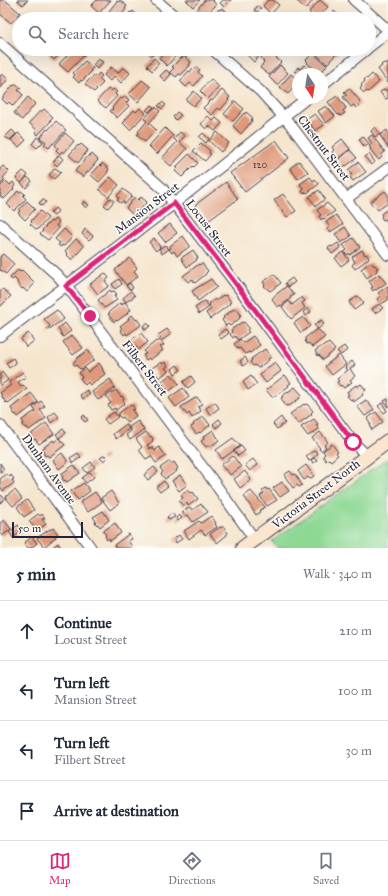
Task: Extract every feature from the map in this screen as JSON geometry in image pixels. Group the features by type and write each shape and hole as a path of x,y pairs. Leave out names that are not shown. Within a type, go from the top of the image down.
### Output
{"main road":[{"name":"Victoria Street North","path":"244,548 388,441"}],"street":[{"path":"156,0 170,12"},
{"path":"354,0 367,12"},
{"path":"376,20 388,31 376,41"},
{"name":"Locust Street","path":"0,43 12,54"},
{"name":"Locust Street","path":"15,56 162,188 233,280 353,442 367,456"},
{"name":"Chestnut Street","path":"220,56 260,91 290,124 388,255"},
{"path":"328,81 358,56"},
{"name":"Mansion Street","path":"0,336 174,203 299,104"},
{"path":"346,199 388,168"},
{"name":"Filbert Street","path":"0,224 56,274 66,286 211,478 255,540"},
{"name":"Dunham Avenue","path":"0,425 91,548"}],"green space":[{"path":"388,458 388,548 277,548 272,541"}],"building":[{"path":"0,0 5,0 19,12 12,12 11,23 0,14"},
{"path":"17,0 28,0 23,5"},
{"path":"97,0 111,0 100,12 91,6"},
{"path":"120,0 127,6 124,12 109,11 117,1 119,2"},
{"path":"186,0 200,0 193,7"},
{"path":"205,0 214,0 213,1 216,5 209,12 199,12 197,10"},
{"path":"223,0 231,0 224,7 220,3"},
{"path":"268,0 273,0 279,5 273,12 269,12 263,6"},
{"path":"313,0 306,9 297,1"},
{"path":"320,0 328,7 323,12 309,12"},
{"path":"258,6 261,8 257,12 254,10"},
{"path":"222,8 226,11 216,12 219,9 220,10"},
{"path":"50,56 58,56 54,60"},
{"path":"66,56 83,56 68,72 59,64"},
{"path":"161,56 176,56 167,66 159,58"},
{"path":"184,56 191,62 190,65 181,75 179,74 176,77 170,72 174,68 172,67"},
{"path":"248,56 260,56 254,62"},
{"path":"263,56 278,56 276,58 281,62 269,75 260,68 264,62 261,58"},
{"path":"310,56 316,56 327,66 325,68 312,68 307,63 308,62 306,60"},
{"path":"318,56 334,56 327,64"},
{"path":"154,58 159,63 152,71 147,66"},
{"path":"98,59 103,62 97,69 93,65"},
{"path":"85,61 93,68 90,71 91,72 79,83 73,77 75,75 73,73"},
{"path":"388,62 388,83 378,69 382,66 381,65"},
{"path":"280,65 288,73 277,85 269,77"},
{"path":"111,67 118,73 123,67 130,73 121,83 114,76 110,81 104,75"},
{"path":"196,67 200,70 198,72 202,76 194,86 190,83 186,87 180,81 189,71 190,72"},
{"path":"166,70 171,74 165,81 160,76"},
{"path":"99,73 102,76 99,79 103,83 94,92 85,84 94,75 96,77"},
{"path":"2,74 8,79 0,89 0,76"},
{"path":"291,74 292,90 288,94 280,87"},
{"path":"372,74 379,82 368,92 367,91 364,93 360,89 362,87 361,85 366,78 367,79"},
{"path":"211,79 219,87 208,99 200,91"},
{"path":"142,80 151,87 138,102 129,94"},
{"path":"16,84 21,88 18,90 23,95 13,106 9,102 7,104 2,99 13,85 14,86"},
{"path":"349,88 360,101 359,102 361,104 356,108 354,105 351,107 343,97 347,95 344,92"},
{"path":"108,89 111,91 113,89 117,92 115,94 117,96 106,108 97,101"},
{"path":"385,89 388,93 388,98 385,99 380,92"},
{"path":"222,90 230,97 228,99 229,100 220,110 218,108 212,115 203,108"},
{"path":"194,91 201,98 194,106 186,100"},
{"path":"125,96 129,100 126,103 129,106 117,118 110,111 120,98 122,99"},
{"path":"337,96 346,108 343,111 345,113 340,116 339,114 338,115 328,102"},
{"path":"28,97 35,104 22,120 14,113"},
{"path":"235,101 244,109 233,121 224,114"},
{"path":"162,102 166,105 162,109 158,106"},
{"path":"151,105 154,107 149,112 146,110"},
{"path":"326,106 335,116 326,123 318,111"},
{"path":"155,107 160,111 149,123 156,130 145,142 137,135 147,121 144,119"},
{"path":"140,108 146,113 130,130 123,123 134,110 136,112"},
{"path":"44,109 53,117 38,135 36,132 37,130 29,123 40,111 41,112"},
{"path":"177,112 181,115 176,120 173,117"},
{"path":"246,112 253,118 241,134 233,126"},
{"path":"315,114 324,125 315,131 307,119"},
{"path":"208,116 213,121 216,118 222,123 215,131 209,126 206,129 201,124"},
{"path":"56,121 66,130 49,148 44,144 46,142 40,138"},
{"path":"375,127 380,134 375,137 371,131"},
{"path":"165,128 173,136 157,154 149,146"},
{"path":"12,130 16,134 10,140 5,137"},
{"path":"387,130 388,132 388,148 380,135"},
{"path":"180,132 185,136 179,142 187,149 171,166 162,158 177,142 174,139"},
{"path":"217,132 229,143 221,152 209,141"},
{"path":"18,133 26,140 19,147 11,140"},
{"path":"65,133 74,141 64,153 62,151 60,154 56,150 58,148 55,145"},
{"path":"203,133 209,139 206,143 199,137"},
{"path":"372,135 385,152 381,155 382,157 379,160 369,146 372,144 368,138"},
{"path":"363,136 369,144 364,147 359,139"},
{"path":"37,137 43,142 37,148 32,144"},
{"path":"342,139 350,149 337,159 332,152 334,150 332,147"},
{"path":"276,140 289,158 245,192 230,173"},
{"path":"201,143 210,151 209,153 211,154 205,161 193,151"},
{"path":"81,144 88,150 78,163 69,155 78,145 79,146"},
{"path":"350,150 357,158 343,167 338,160"},
{"path":"92,154 98,160 83,177 75,171 89,155 90,156"},
{"path":"189,154 198,163 182,177 175,171 178,168 176,167"},
{"path":"369,154 375,162 371,165 365,157"},
{"path":"59,155 63,159 57,166 53,162"},
{"path":"299,161 308,172 298,179 290,168"},
{"path":"358,162 366,172 353,181 349,176 352,174 348,170"},
{"path":"102,163 109,169 99,182 91,175 100,165 101,166"},
{"path":"3,166 9,171 3,178 5,180 0,185 0,169"},
{"path":"55,168 61,172 54,179 49,175"},
{"path":"23,171 28,175 21,183 16,178"},
{"path":"27,177 32,181 26,188 21,183"},
{"path":"110,177 119,185 108,197 99,189"},
{"path":"310,177 313,181 315,179 319,184 304,194 302,191 304,189 300,184"},
{"path":"6,181 10,185 13,182 15,185 13,188 14,189 4,199 0,196 0,187"},
{"path":"226,182 238,199 208,221 195,205"},
{"path":"123,189 132,196 125,204 123,201 121,203 117,200 119,198 117,196"},
{"path":"319,190 325,199 316,206 309,197"},
{"path":"18,191 25,194 23,196 26,199 14,211 7,204"},
{"path":"385,191 388,195 388,203 378,210 370,202"},
{"path":"283,194 296,211 287,217 274,200"},
{"path":"135,197 138,200 141,197 147,202 134,216 126,208"},
{"path":"110,198 114,201 108,208 104,205"},
{"path":"43,199 46,202 42,206 39,203"},
{"path":"27,201 35,209 25,220 18,213"},
{"path":"84,201 89,205 86,208 82,204"},
{"path":"327,203 335,211 321,220 319,216 321,215 317,210"},
{"path":"55,208 58,211 54,216 50,213"},
{"path":"388,209 388,223 385,219 383,220 381,214"},
{"path":"40,211 48,218 37,230 30,224"},
{"path":"336,215 343,224 330,232 327,229 330,227 326,222"},
{"path":"55,219 59,222 56,226 59,228 48,240 40,234 51,221 52,222"},
{"path":"170,224 177,233 165,242 158,233"},
{"path":"345,227 351,236 341,243 335,234"},
{"path":"64,229 72,237 64,246 62,245 61,247 58,245 60,243 55,239"},
{"path":"85,229 93,236 89,240 82,234"},
{"path":"183,236 190,246 177,256 174,251 172,253 169,249 171,248 170,246"},
{"path":"154,238 160,247 156,251 149,242"},
{"path":"353,238 360,247 350,255 349,253 347,255 344,252 347,250 343,245"},
{"path":"76,239 84,246 72,260 65,251"},
{"path":"338,243 341,247 332,254 328,248"},
{"path":"165,245 169,249 162,254 159,249"},
{"path":"193,250 198,258 187,267 181,258"},
{"path":"362,250 369,258 355,269 352,265 355,262 352,257"},
{"path":"343,252 349,260 341,266 335,258"},
{"path":"3,254 14,264 6,274 1,270 0,271 0,257"},
{"path":"130,258 137,268 134,271 138,276 126,285 115,270"},
{"path":"371,262 378,268 376,269 377,271 367,278 361,269"},
{"path":"202,263 208,271 206,274 195,283 192,279 188,282 183,276"},
{"path":"18,270 20,272 22,270 35,283 27,292 23,288 22,289 14,278 12,280 10,278"},
{"path":"105,273 109,278 105,281 109,286 98,294 90,284"},
{"path":"274,274 281,283 270,291 264,286 265,285 263,282"},
{"path":"379,274 386,283 373,291 371,288 373,287 369,281"},
{"path":"292,278 295,282 288,287 285,283"},
{"path":"119,279 122,284 115,289 112,284"},
{"path":"211,279 217,287 198,301 192,291"},
{"path":"130,283 133,288 130,290 126,286"},
{"path":"287,286 294,295 281,306 280,305 277,307 272,299"},
{"path":"388,286 388,300 381,304 377,299 381,296 378,293"},
{"path":"3,289 11,296 0,307 0,292"},
{"path":"110,290 111,292 114,291 117,294 114,296 117,300 104,308 98,300"},
{"path":"131,291 135,296 126,302 123,298"},
{"path":"223,295 226,295 231,302 229,303 230,304 210,319 206,313 211,309 209,304 215,299 216,301"},
{"path":"358,296 364,303 354,310 349,302"},
{"path":"302,297 305,301 302,303 305,308 291,319 282,307 289,301 292,305"},
{"path":"205,301 209,307 199,314 195,308"},
{"path":"125,302 131,310 114,322 108,314 110,313 109,312 120,303 122,305"},
{"path":"379,304 383,308 375,313 372,309"},
{"path":"308,308 311,312 306,316 303,312"},
{"path":"234,309 237,309 241,315 239,316 240,318 230,326 228,324 226,326 222,320 224,318 223,317"},
{"path":"57,310 64,319 48,330 47,329 50,326 44,319"},
{"path":"132,315 141,325 127,335 126,333 124,335 120,330 122,328 120,326"},
{"path":"303,317 310,326 301,333 294,323"},
{"path":"321,320 324,324 318,329 314,325"},
{"path":"244,322 249,328 247,330 249,332 238,340 235,336 233,338 230,334 232,332 231,330"},
{"path":"65,323 71,331 63,337 58,329"},
{"path":"147,323 150,326 145,330 143,326"},
{"path":"167,329 171,334 163,340 158,335"},
{"path":"225,329 229,333 221,339 218,335"},
{"path":"317,329 325,337 312,347 309,343 307,344 305,338"},
{"path":"28,333 34,341 26,347 21,339"},
{"path":"141,333 148,342 138,350 135,345 133,346 131,344 133,343 131,340"},
{"path":"72,335 83,348 73,355 63,342"},
{"path":"253,336 260,345 250,353 245,354 234,344 240,339 243,343"},
{"path":"160,340 164,345 160,347 163,350 150,360 149,358 146,360 143,355 146,354 144,351 156,341 157,342"},
{"path":"329,343 335,350 323,360 315,351"},
{"path":"344,346 347,350 341,355 337,351"},
{"path":"265,349 271,357 268,359 269,360 258,368 255,365 253,366 250,362 252,360 251,359"},
{"path":"88,350 94,360 82,369 76,365 75,366 73,363 76,359"},
{"path":"339,355 346,364 332,375 325,366"},
{"path":"245,357 248,362 243,366 240,361"},
{"path":"13,358 16,363 9,368 6,363"},
{"path":"352,361 355,365 350,369 355,376 350,380 352,382 344,388 341,385 340,386 337,379 348,370 345,367"},
{"path":"161,362 162,364 165,362 168,366 165,368 168,371 159,378 152,368"},
{"path":"275,362 281,371 266,383 260,375"},
{"path":"99,363 105,374 90,385 88,382 85,385 80,378 82,377 79,373 85,368 88,372"},
{"path":"177,365 181,370 175,374 172,369"},
{"path":"2,372 8,380 0,386 0,374"},
{"path":"23,372 26,377 18,382 21,386 23,385 27,389 6,403 0,393 11,385 9,382"},
{"path":"171,374 179,384 169,391 161,382"},
{"path":"285,375 291,383 288,385 289,386 272,397 266,390"},
{"path":"191,376 195,382 188,388 183,382"},
{"path":"251,376 257,384 248,390 243,382"},
{"path":"110,379 115,388 98,400 92,392"},
{"path":"361,384 366,390 362,393 363,395 354,402 347,396 349,395 347,392 356,385 357,387"},
{"path":"295,387 302,395 289,406 286,406 281,398"},
{"path":"183,388 189,397 176,407 169,398"},
{"path":"87,390 90,394 83,399 80,395"},
{"path":"116,390 121,397 122,396 125,403 116,410 115,408 111,410 108,405 111,403 106,396"},
{"path":"31,393 38,402 18,417 11,408"},
{"path":"197,397 202,404 198,407 201,411 192,418 189,413 187,415 181,407"},
{"path":"388,399 388,407 384,401"},
{"path":"366,400 374,410 365,416 357,406"},
{"path":"41,401 45,406 40,410 46,418 29,430 27,427 25,428 22,425 24,424 22,420 36,412 33,407"},
{"path":"215,402 219,408 210,415 206,408"},
{"path":"382,403 387,411 384,413 378,406"},
{"path":"304,404 307,404 313,411 311,413 312,414 298,424 290,414"},
{"path":"132,405 135,409 132,410 136,416 127,422 123,417 121,418 118,415 120,412"},
{"path":"55,412 59,417 51,423 48,417"},
{"path":"114,412 118,417 108,424 104,419"},
{"path":"376,412 383,422 372,430 367,419"},
{"path":"84,415 88,420 85,422 81,418"},
{"path":"203,416 210,425 200,433 199,432 196,434 191,427"},
{"path":"281,417 285,423 277,429 273,424"},
{"path":"219,419 222,423 216,428 213,424"},
{"path":"314,419 318,424 316,425 319,429 308,436 301,427"},
{"path":"138,421 144,430 130,440 126,435 131,431 129,427"},
{"path":"46,423 54,434 39,444 30,435"},
{"path":"126,424 129,429 116,439 113,434"},
{"path":"63,429 66,433 59,438 56,434"},
{"path":"213,430 219,440 210,447 209,445 206,447 201,441 204,439 203,437"},
{"path":"146,432 153,439 153,441 147,445 150,449 152,447 155,451 159,447 166,456 156,463 151,456 146,459 139,450 142,447 136,439"},
{"path":"320,432 328,442 324,445 326,447 321,451 312,438"},
{"path":"59,438 65,445 49,457 47,455 45,456 42,449 53,440 54,442"},
{"path":"233,438 240,446 222,459 216,450"},
{"path":"332,444 338,452 336,453 338,455 331,461 329,459 326,461 323,456 325,454 323,451"},
{"path":"241,446 245,451 238,456 234,451"},
{"path":"315,450 318,454 309,461 306,456"},
{"path":"62,453 68,462 59,469 53,460"},
{"path":"78,453 81,457 73,463 70,458"},
{"path":"105,455 107,458 103,461 100,458"},
{"path":"233,456 241,467 230,475 221,465"},
{"path":"314,458 317,461 313,463 311,460"},
{"path":"253,459 258,465 250,471 245,465"},
{"path":"170,461 171,464 174,462 178,468 176,470 177,471 165,479 161,474 163,472 160,468"},
{"path":"91,462 95,467 87,473 83,468"},
{"path":"0,463 4,469 0,472"},
{"path":"74,465 80,473 67,482 65,480 64,481 61,474"},
{"path":"306,465 314,476 310,479 308,477 304,480 298,471"},
{"path":"154,467 158,472 148,480 144,475"},
{"path":"245,471 251,480 240,488 234,479"},
{"path":"290,471 293,475 295,474 302,485 299,487 297,485 293,488 284,475"},
{"path":"90,472 94,477 86,483 82,478"},
{"path":"7,474 10,477 11,475 14,479 12,480 14,483 3,491 0,486 0,479"},
{"path":"180,475 187,485 179,491 172,481"},
{"path":"164,481 168,486 160,492 156,487"},
{"path":"282,482 289,491 280,497 273,488"},
{"path":"84,483 90,491 78,500 71,491"},
{"path":"266,488 267,490 269,489 277,500 267,506 260,496 264,493 262,491"},
{"path":"15,490 22,499 13,506 5,497"},
{"path":"188,490 191,493 193,492 198,499 188,506 187,503 183,506 179,501 183,498 181,495"},
{"path":"111,491 119,503 110,510 101,498"},
{"path":"251,491 265,507 256,515 244,496"},
{"path":"95,492 102,502 88,512 80,502"},
{"path":"1,495 5,499 0,503 0,496"},
{"path":"27,500 34,510 24,517 17,507"},
{"path":"201,504 208,512 193,522 188,515 185,516 182,512 190,507 192,510"},
{"path":"103,511 109,520 100,527 98,524 97,525 93,517"},
{"path":"172,513 175,517 169,520 167,517"},
{"path":"38,514 40,516 42,514 45,518 42,519 46,524 37,531 29,521"},
{"path":"179,515 182,518 178,521 176,518"},
{"path":"211,516 217,527 205,535 201,530 189,539 184,531 199,521 201,523"},
{"path":"4,520 11,529 2,536 0,533 0,523"},
{"path":"115,523 121,533 110,541 109,538 107,540 103,531"},
{"path":"18,525 22,531 13,538 9,532"},
{"path":"223,526 228,533 217,543 210,534"},
{"path":"53,528 58,534 44,547 37,538"},
{"path":"129,534 132,539 128,541 132,546 129,548 116,548 114,545"},
{"path":"179,535 182,539 176,543 174,539"},
{"path":"32,537 37,543 31,548 28,548 24,543"},
{"path":"58,543 61,548 52,548"}],"route":[{"path":"90,316 66,286 174,203 353,442"}]}
